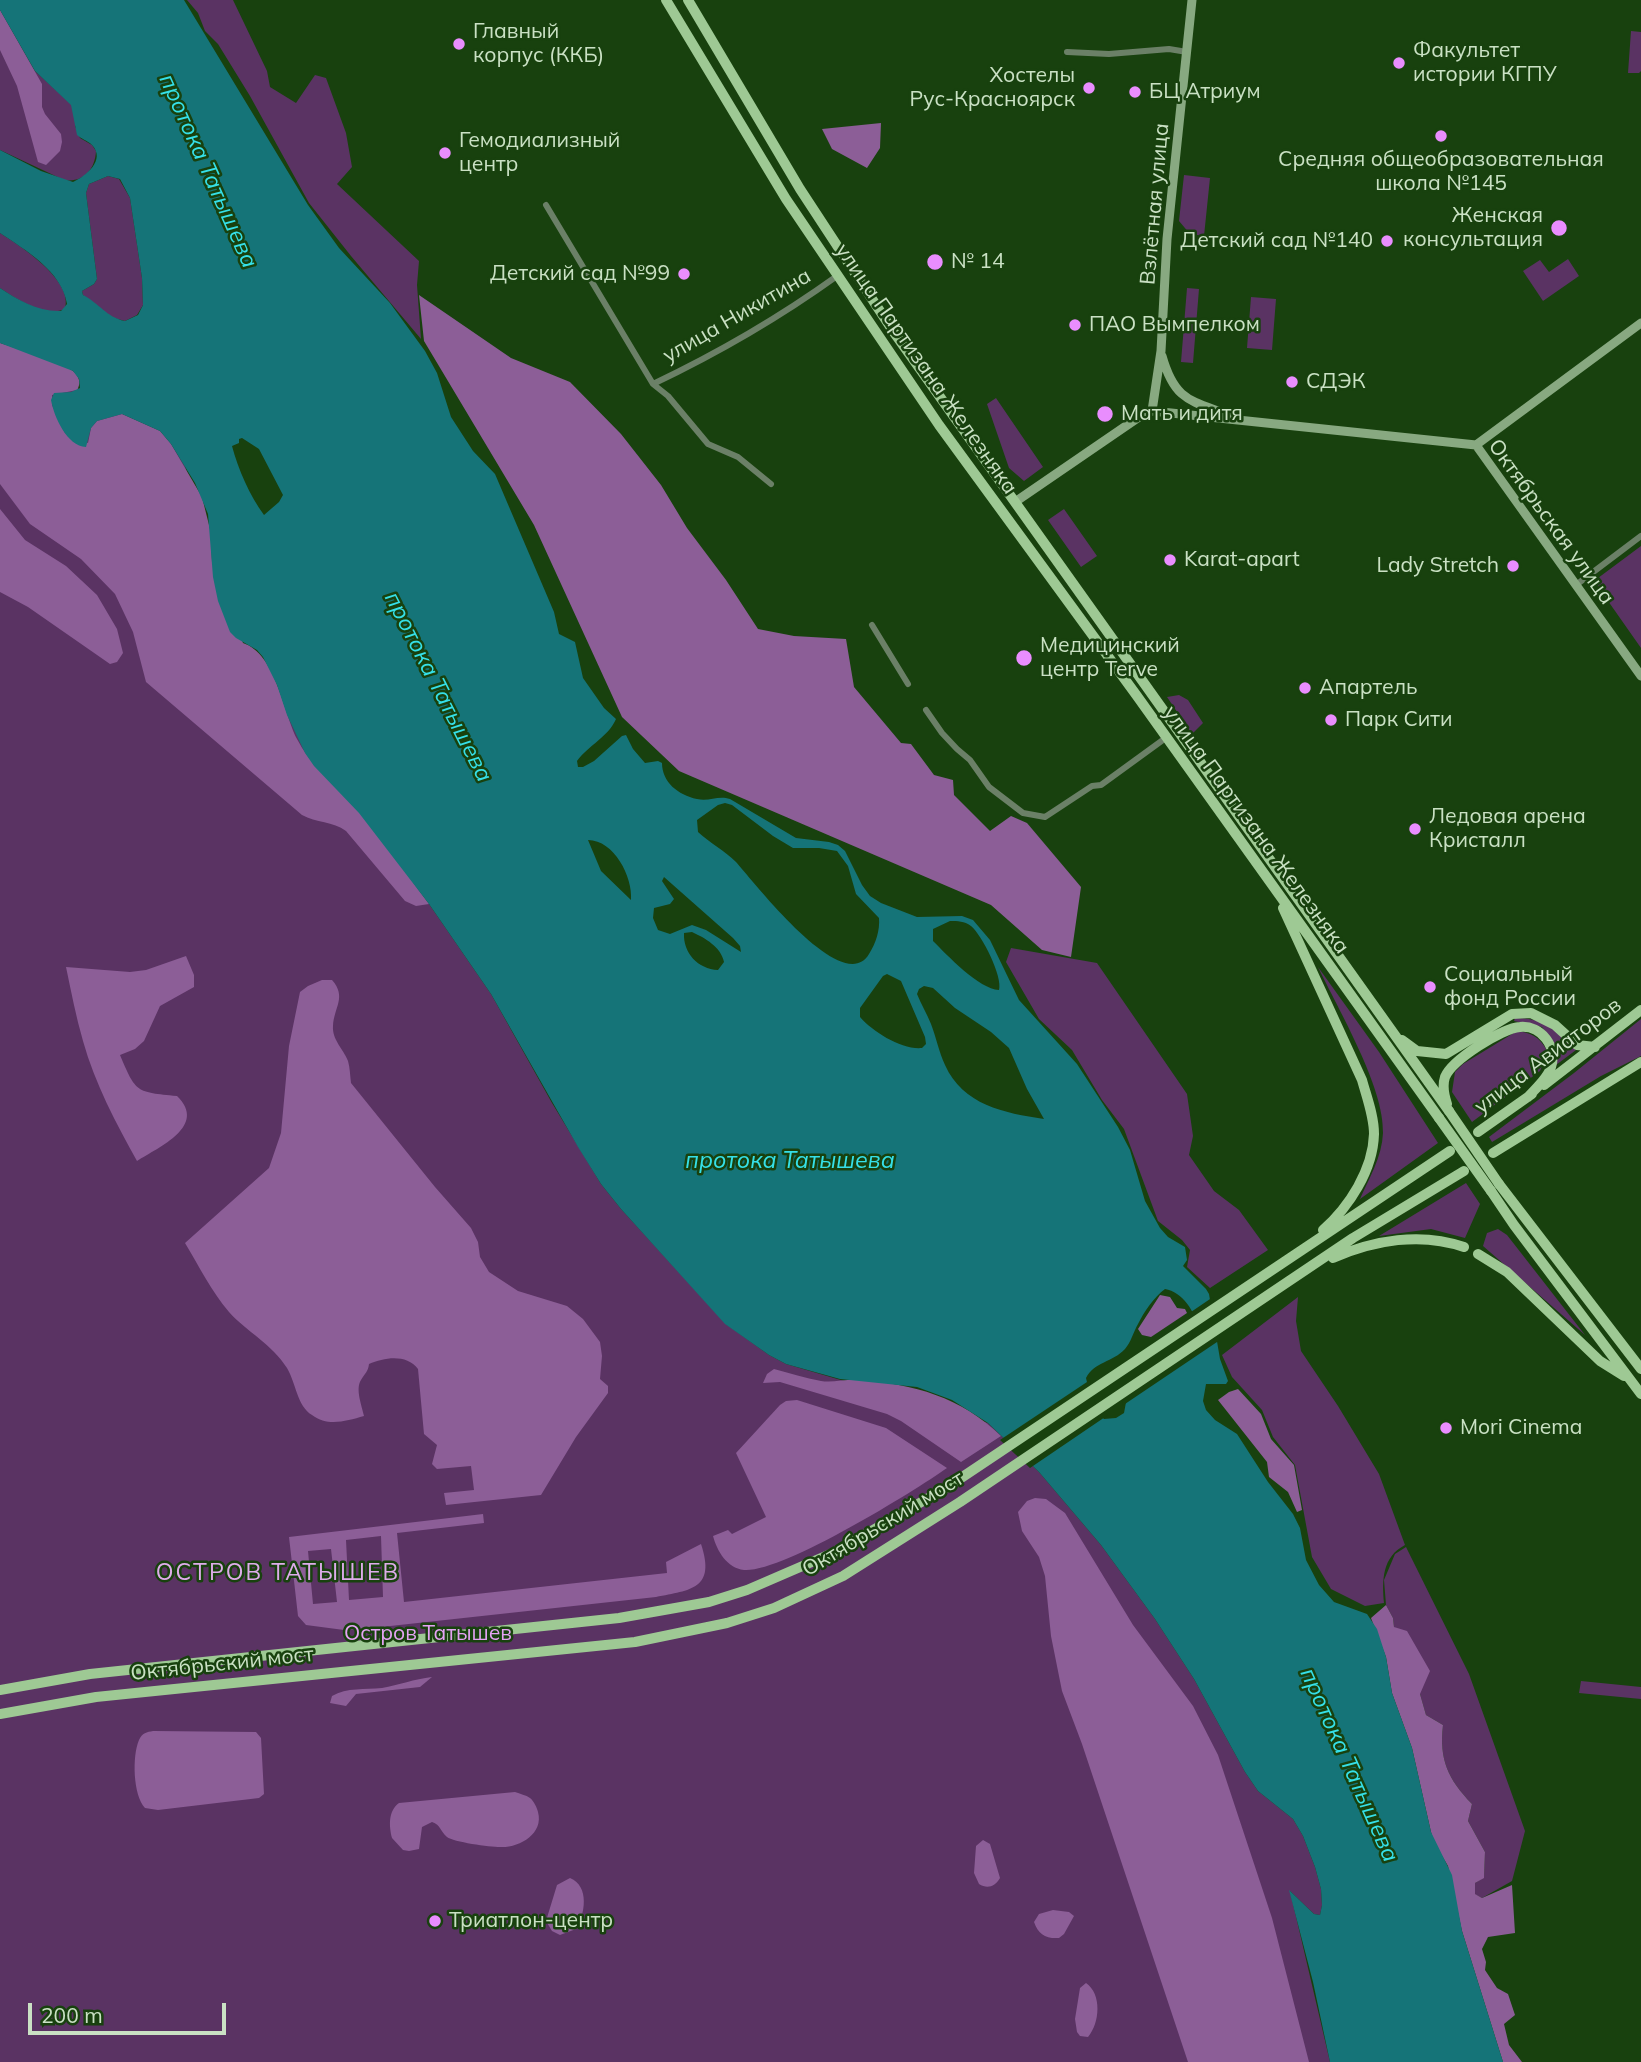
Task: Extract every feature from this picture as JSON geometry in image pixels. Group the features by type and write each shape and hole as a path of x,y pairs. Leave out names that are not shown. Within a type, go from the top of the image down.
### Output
{"main road":[{"name":"улица Партизана Железняка","path":"666,0 786,199 939,425 1167,737 1439,1118 1641,1369"},
{"name":"улица Партизана Железняка","path":"688,0 800,189 893,331 1449,1111 1495,1187 1514,1225 1641,1394"},
{"path":"762,161 774,159 776,149"},
{"path":"786,199 792,189 800,189"},
{"path":"1005,515 1015,502"},
{"path":"1276,892 1362,1080 1371,1111 1374,1135 1370,1156 1352,1196 1340,1213 1299,1251"},
{"name":"улица Авиаторов","path":"1478,1132 1641,1010"},
{"path":"1392,1032 1417,1051 1446,1054 1512,1014 1531,1013 1555,1025 1577,1045 1595,1047"},
{"path":"1449,1111 1443,1087 1451,1066 1505,1031 1522,1026 1531,1027 1544,1035 1552,1058 1548,1073 1528,1097"},
{"path":"1493,1153 1641,1062"},
{"path":"1299,1251 1450,1151"},
{"path":"1310,1267 1464,1171"},
{"path":"1310,1267 1377,1243 1433,1239 1464,1247"},
{"name":"Октябрьский мост","path":"0,1690 90,1674 619,1618 709,1602 747,1590 835,1552 949,1486 1299,1251"},
{"path":"1478,1254 1507,1272 1600,1361 1630,1380"},
{"name":"Октябрьский мост","path":"0,1714 96,1697 624,1643 727,1623 774,1608 843,1576 960,1502 1310,1267"}],"street":[{"name":"Взлётная улица","path":"1152,411 1161,351 1167,239 1192,0"},
{"path":"1067,52 1109,54 1169,49 1187,52"},
{"name":"улица Никитина","path":"546,205 653,384 668,396 708,444 738,457 771,484"},
{"name":"улица Никитина","path":"653,384 687,368 755,328 836,276"},
{"path":"1476,446 1641,323"},
{"path":"1161,351 1175,390 1183,397 1238,419"},
{"path":"1015,502 1085,452 1152,411"},
{"name":"Октябрьская улица","path":"1152,411 1476,446 1641,676"},
{"path":"1576,585 1641,536"},
{"path":"872,625 908,684"},
{"path":"926,710 950,741 971,760 989,787 1023,813 1045,817 1092,786 1101,785 1167,737"}],"green space":[{"path":"187,0 233,0 267,71 270,87 296,103 315,75 326,78 346,133 352,167 337,184 419,261 417,285 421,339 309,203 250,96"},
{"path":"0,10 35,71 72,105 80,138 92,145 96,151 93,164 82,177 64,180 0,150"},
{"path":"1631,31 1641,32 1639,73 1628,73"},
{"path":"1184,175 1210,178 1204,236 1190,234 1179,221"},
{"path":"108,176 119,179 130,198 142,278 143,305 137,315 125,321 110,317 83,295 82,291 97,279 86,193 89,184"},
{"path":"0,233 32,255 54,276 66,298 65,309 40,309 22,302 0,288"},
{"path":"1568,259 1579,276 1543,301 1523,271 1540,260 1549,272"},
{"path":"1187,288 1199,289 1193,363 1181,362"},
{"path":"1251,297 1276,299 1272,350 1247,348"},
{"name":"Остров Татышев","path":"0,343 122,414 160,431 171,444 185,466 212,562 218,601 230,632 429,904 491,994 601,1184 726,1324 786,1364 988,1423 1039,1472 1101,1545 1155,1619 1194,1679 1258,1791 1293,1819 1303,1836 1321,1889 1320,1915 1314,1914 1290,1891 1330,2062 0,2062"},
{"path":"996,398 1043,467 1024,481 1009,468 987,404"},
{"path":"1064,509 1097,556 1081,567 1048,520"},
{"path":"1641,546 1641,648 1594,581"},
{"path":"1179,695 1188,700 1203,723 1192,734 1167,697"},
{"path":"1011,948 1097,963 1187,1094 1193,1136 1189,1155 1214,1191 1239,1210 1268,1250 1210,1288 1187,1267 1190,1250 1158,1221 1124,1129 1102,1100 1072,1050 1039,1019 1006,962"},
{"path":"1318,967 1379,1052 1438,1143 1360,1199 1380,1150 1382,1115 1369,1072"},
{"path":"1515,1018 1534,1020 1549,1026 1576,1050 1556,1065 1556,1047 1542,1027 1514,1021"},
{"path":"1641,1019 1641,1056 1601,1076 1492,1142 1489,1137"},
{"path":"1517,1031 1536,1037 1548,1053 1540,1071 1472,1122 1452,1092 1455,1072 1463,1064"},
{"path":"1466,1183 1480,1204 1465,1238 1431,1229 1379,1236"},
{"path":"1498,1229 1507,1235 1585,1335 1483,1246 1487,1233"},
{"path":"1298,1297 1296,1321 1301,1351 1379,1474 1405,1545 1392,1556 1385,1570 1384,1603 1365,1606 1331,1589 1312,1557 1295,1465 1273,1437 1262,1410 1232,1377 1222,1355"},
{"path":"1406,1547 1469,1674 1525,1831 1512,1881 1482,1898 1474,1894 1475,1883 1484,1877 1485,1852 1468,1821 1472,1804 1447,1768 1442,1749 1443,1725 1426,1715 1393,1618 1386,1605 1384,1580 1395,1554"},
{"path":"1581,1681 1641,1687 1641,1699 1579,1693"}],"shaded area":[{"path":"0,10 42,84 42,107 45,114 61,134 60,151 46,165 38,162 17,86 0,50"},
{"path":"881,123 880,148 867,168 832,149 822,129"},
{"path":"419,295 511,358 570,382 621,434 661,485 687,528 758,629 794,636 846,639 854,687 901,743 911,744 934,775 953,780 954,795 990,831 1011,816 1027,823 1081,887 1071,957 1042,950 991,905 679,771 622,717 534,525 424,341"},
{"path":"0,343 60,364 77,376 77,390 52,395 52,405 65,433 88,443 91,428 97,421 122,414 160,431 171,444 202,497 211,533 212,562 243,643 254,649 271,671 297,739 307,755 368,822 429,904 416,906 405,901 346,831 336,825 302,815 146,682 133,632 115,594 81,559 30,524 0,484"},
{"path":"0,509 25,540 66,566 97,595 117,629 123,653 117,662 110,664 28,607 0,592"},
{"path":"186,956 194,975 194,987 160,1006 144,1041 135,1049 120,1055 134,1084 145,1091 177,1096 185,1107 187,1117 177,1134 137,1161 114,1118 88,1057 66,967 130,972 146,970"},
{"path":"322,980 332,980 339,992 333,1031 348,1061 351,1083 471,1228 478,1242 480,1257 489,1272 518,1291 567,1306 583,1319 600,1342 600,1379 608,1386 608,1393 576,1437 541,1495 446,1505 444,1493 474,1490 471,1466 437,1469 432,1464 437,1445 424,1434 418,1369 408,1361 389,1359 369,1364 359,1384 364,1416 331,1422 312,1415 303,1406 287,1368 267,1345 229,1312 185,1243 269,1168 281,1133 289,1046 300,992"},
{"path":"1160,1295 1170,1297 1177,1308 1185,1309 1187,1313 1151,1337 1142,1335 1138,1329"},
{"path":"774,1369 821,1381 859,1380 918,1389 970,1411 1001,1436 961,1462 887,1414 780,1382 763,1383 767,1374"},
{"path":"1238,1389 1261,1414 1271,1439 1294,1465 1302,1510 1297,1512 1288,1492 1269,1477 1267,1462 1218,1400"},
{"path":"797,1400 886,1428 947,1468 878,1512 816,1545 762,1567 738,1569 724,1558 713,1536 728,1530 732,1534 766,1517 736,1453 780,1405 786,1401"},
{"path":"1035,1498 1046,1499 1065,1513 1133,1625 1193,1706 1218,1755 1272,1918 1309,2062 1188,2062 1062,1691 1051,1636 1045,1576 1039,1557 1022,1531 1018,1512 1027,1501"},
{"path":"483,1514 484,1523 397,1533 404,1602 667,1573 666,1562 701,1544 705,1570 703,1579 690,1589 656,1597 344,1630 306,1625 298,1616 289,1537","holes":["381,1536 383,1597 349,1600 346,1540","331,1549 337,1602 313,1604 308,1551"]},
{"path":"1386,1605 1393,1618 1394,1627 1407,1631 1430,1671 1420,1694 1426,1715 1443,1725 1442,1749 1447,1768 1472,1804 1468,1821 1485,1852 1484,1878 1475,1883 1475,1894 1482,1898 1512,1885 1515,1933 1488,1937 1482,1949 1486,1962 1485,1970 1497,1988 1508,1994 1515,2015 1504,2024 1509,2045 1522,2062 1503,2062 1462,1931 1448,1866 1431,1832 1412,1748 1392,1693 1386,1657 1371,1618"},
{"path":"432,1677 420,1687 356,1694 346,1706 330,1703 332,1696 344,1691 382,1688"},
{"path":"153,1731 256,1732 261,1738 264,1794 259,1798 158,1810 145,1808 136,1785 135,1756 140,1738"},
{"path":"515,1792 531,1799 539,1820 534,1833 515,1845 495,1847 456,1841 447,1837 432,1822 422,1827 419,1849 403,1850 392,1838 391,1814 399,1803"},
{"path":"983,1840 990,1844 1000,1878 988,1887 979,1884 974,1873 976,1846"},
{"path":"570,1878 581,1887 584,1901 582,1916 576,1929 560,1935 552,1931 546,1921 557,1885"},
{"path":"1053,1910 1069,1912 1074,1916 1059,1938 1043,1935 1034,1922 1039,1914"},
{"path":"1086,1983 1097,2001 1097,2017 1088,2037 1080,2036 1077,2032 1075,2019 1080,1988"}],"water":[{"name":"протока Татышева","path":"0,0 184,0 308,205 339,248 390,303 425,351 437,373 451,417 473,451 495,474 554,612 559,634 575,642 583,678 604,708 616,719 608,731 577,761 578,767 594,761 626,735 645,763 662,763 668,782 684,794 701,800 730,799 796,838 838,845 845,851 870,896 881,903 917,917 962,916 973,920 990,940 1019,1000 1077,1064 1118,1127 1130,1150 1145,1201 1160,1228 1168,1237 1185,1247 1187,1260 1183,1266 1209,1294 1220,1359 1228,1381 1226,1384 1206,1384 1203,1401 1206,1410 1215,1420 1237,1434 1268,1482 1293,1514 1300,1528 1306,1560 1319,1585 1334,1602 1367,1614 1377,1629 1386,1657 1392,1693 1412,1748 1431,1832 1452,1875 1462,1931 1503,2062 1330,2062 1289,1890 1314,1914 1320,1915 1321,1889 1303,1836 1293,1819 1258,1791 1194,1679 1155,1619 1101,1545 1039,1472 988,1423 952,1400 917,1387 840,1379 786,1364 725,1324 601,1184 491,994 429,904 359,813 305,753 263,657 230,632 218,601 213,577 208,514 195,483 171,444 160,431 122,414 97,421 91,428 86,447 73,442 62,430 51,400 54,393 71,392 80,388 79,379 73,371 0,343 0,288 21,301 44,310 61,311 67,304 58,281 41,262 0,233 0,150 41,171 73,182 93,167 97,156 92,145 77,135 71,105 35,71 0,10","holes":["108,176 120,179 130,198 142,278 143,305 138,315 125,321 83,295 82,291 97,279 86,193 89,184","242,438 259,449 283,495 264,515 249,491 238,464 232,446","725,803 732,805 793,848 837,851 848,866 856,894 879,918 877,936 869,954 857,964 840,961 820,950 779,912 736,862 698,832 697,820","588,840 606,846 620,861 629,881 631,900 601,871","664,877 733,938 740,946 741,952 706,930 692,925 670,934 658,930 653,918 654,908 670,904 674,899 662,881","950,921 971,926 991,956 998,976 999,990 973,978 933,941 933,929","692,932 702,937 716,947 724,962 718,970 704,967 693,959 684,940 684,933","887,974 901,981 926,1044 922,1048 914,1048 888,1039 860,1017 860,1008 883,976","924,986 933,988 1009,1048 1044,1119 1014,1114 986,1105 962,1089 945,1065 917,994","1165,1289 1177,1294 1187,1303 1196,1322 1194,1347 1127,1397 1124,1413 1116,1418 1104,1419 1093,1408 1086,1378 1094,1369 1125,1349 1153,1300"]}],"pier":[{"path":"1213,1297 1220,1340 1122,1406 1124,1395 1191,1345 1193,1328 1188,1314"},
{"path":"1090,1380 1096,1407 1108,1415 1030,1468 1000,1440"}],"place":[{"name":"Главный корпус (ККБ)","path":"459,44"},
{"name":"Факультет истории КГПУ","path":"1399,63"},
{"name":"Хостелы Рус-Красноярск","path":"1089,88"},
{"name":"БЦ Атриум","path":"1135,92"},
{"name":"Средняя общеобразовательная школа №145","path":"1441,136"},
{"name":"Гемодиализный центр","path":"445,153"},
{"name":"Женская консультация","path":"1559,228"},
{"name":"Детский сад №140","path":"1387,241"},
{"name":"№ 14","path":"935,262"},
{"name":"Детский сад №99","path":"684,274"},
{"name":"ПАО Вымпелком","path":"1075,325"},
{"name":"СДЭК","path":"1292,382"},
{"name":"Мать и дитя","path":"1105,414"},
{"name":"Karat-apart","path":"1170,560"},
{"name":"Lady Stretch","path":"1513,566"},
{"name":"Медицинский центр Terve","path":"1024,658"},
{"name":"Апартель","path":"1305,688"},
{"name":"Парк Сити","path":"1331,720"},
{"name":"Ледовая арена Кристалл","path":"1415,829"},
{"name":"Социальный фонд России","path":"1430,987"},
{"name":"Mori Cinema","path":"1446,1428"},
{"name":"Триатлон-центр","path":"435,1921"}],"district":[{"name":"ОСТРОВ ТАТЫШЕВ","path":"278,1573"}]}
